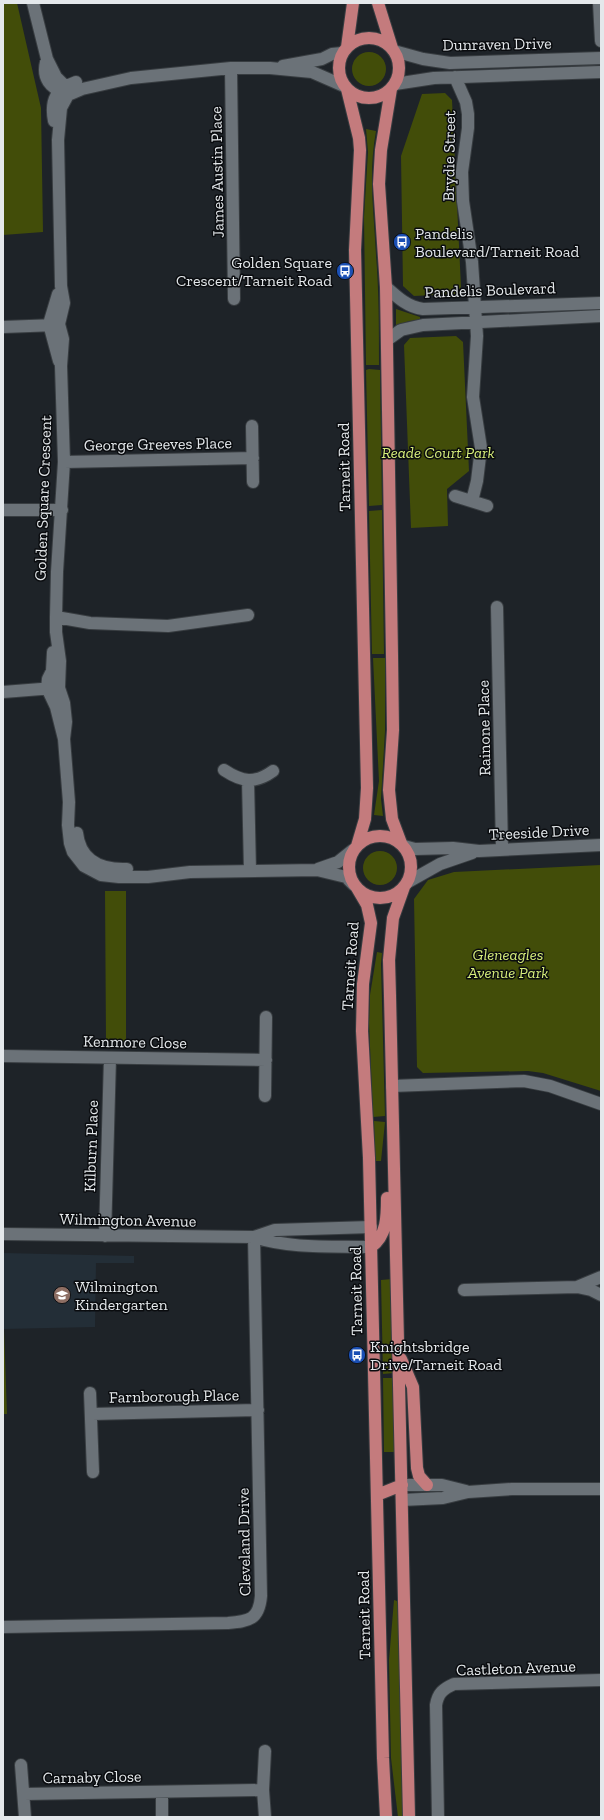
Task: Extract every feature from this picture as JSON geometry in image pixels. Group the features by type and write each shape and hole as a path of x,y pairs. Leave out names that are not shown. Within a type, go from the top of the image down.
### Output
{"main road":[{"path":"353,3 344,50 340,60 339,74 346,88 354,95 371,99 382,96 393,87"},
{"path":"378,3 399,68 393,87 384,129 380,166 386,287 393,694 393,730 389,790 392,818 412,864 411,873 393,918 389,960 409,1817"},
{"path":"344,50 357,40 370,38 382,41 393,50"},
{"name":"Tarneit Road","path":"346,88 359,138 360,150 355,250 367,788 365,820 355,848"},
{"path":"403,845 393,838 374,836 365,840 355,848 350,859 349,868 350,877 356,886 370,896 386,898 396,894 406,885"},
{"name":"Tarneit Road","path":"356,886 367,905 371,923 363,984 362,1031 369,1158 383,1758 386,1817"},
{"path":"371,1247 382,1237 384,1230 388,1172 394,1140"},
{"path":"371,1227 384,1230 393,1239 396,1245"},
{"path":"398,1352 413,1387 417,1468 419,1476 427,1485"},
{"path":"377,1494 402,1485"},
{"path":"377,1494 402,1500"}],"street":[{"path":"33,3 46,59 44,68 49,84 64,91 75,83 94,79 113,77 131,78 231,68 270,68 312,72 346,88"},
{"path":"600,3 601,41"},
{"path":"270,68 322,59 344,50"},
{"name":"Dunraven Drive","path":"393,50 423,59 450,63 601,58"},
{"name":"James Austin Place","path":"231,68 234,299"},
{"name":"Dunraven Drive","path":"393,87 434,78 601,72"},
{"name":"Brydie Street","path":"455,77 466,102 468,114 468,128 462,172 463,201 472,262 476,309 477,355 473,397 481,448 478,481 472,501"},
{"name":"Golden Square Crescent","path":"64,91 54,98 53,106 53,118 58,140 61,286 64,303 54,325 63,339 61,366 64,462 57,572 56,617 56,632 60,661 53,688 64,703 66,717 64,739 70,802 75,819 80,848 92,861 109,868 190,872 317,870 346,877 356,886"},
{"name":"Pandelis Boulevard","path":"386,287 404,302 414,308 423,310 601,303"},
{"name":"Pandelis Boulevard","path":"387,340 401,330 414,326 601,316"},
{"path":"3,327 54,325"},
{"name":"George Greeves Place","path":"252,426 253,482"},
{"name":"George Greeves Place","path":"64,462 253,458"},
{"path":"455,496 487,506"},
{"path":"3,510 62,510"},
{"name":"Rainone Place","path":"497,607 502,849"},
{"path":"56,617 90,623 168,626 248,615"},
{"path":"3,692 53,688"},
{"path":"224,770 240,779 248,780 265,777 273,771"},
{"path":"248,780 250,871"},
{"name":"Treeside Drive","path":"403,845 414,849 453,848 479,851 601,845"},
{"name":"Golden Square Crescent","path":"317,870 338,862 355,848"},
{"name":"Treeside Drive","path":"406,885 440,864 479,851"},
{"path":"265,1096 266,1017"},
{"name":"Kenmore Close","path":"3,1056 266,1060"},
{"name":"Kilburn Place","path":"105,1236 110,1058"},
{"path":"392,1086 524,1081 550,1086 601,1104"},
{"name":"Wilmington Avenue","path":"254,1237 275,1230 371,1227"},
{"path":"303,1229 303,1245"},
{"name":"Wilmington Avenue","path":"3,1234 254,1237 264,1240 303,1245 371,1247"},
{"name":"Cleveland Drive","path":"3,1627 228,1623 241,1622 252,1618 258,1610 261,1596 254,1237"},
{"path":"577,1287 601,1278"},
{"path":"464,1290 577,1287 591,1290 601,1296"},
{"name":"Farnborough Place","path":"90,1394 92,1414 93,1472"},
{"name":"Farnborough Place","path":"92,1414 258,1410"},
{"path":"402,1485 442,1485 468,1492"},
{"path":"402,1500 443,1498 468,1492 529,1488 601,1489"},
{"name":"Castleton Avenue","path":"438,1817 436,1705 439,1693 444,1688 454,1684 601,1680"},
{"path":"265,1817 263,1790 266,1751"},
{"name":"Carnaby Close","path":"21,1765 25,1817"},
{"name":"Carnaby Close","path":"24,1794 263,1790"},
{"name":"Carnaby Close","path":"162,1792 162,1817"}],"shaded area":[{"path":"3,1253 134,1256 134,1263 96,1263 95,1327 3,1329"}],"green space":[{"path":"3,3 17,3 41,108 43,232 3,235"},
{"path":"366,52 372,52 381,57 385,63 385,75 381,81 372,86 366,86 357,81 352,72 352,66 357,57"},
{"path":"445,93 452,100 461,287 455,294 414,296 403,286 401,156 422,94"},
{"path":"366,129 376,131 372,163 372,178 377,269 379,365 366,365 364,217 368,152"},
{"path":"396,309 420,317 420,320 409,321 396,326"},
{"name":"Reade Court Park","path":"456,336 463,342 469,471 447,489 448,526 411,528 404,345 410,338"},
{"path":"366,370 380,370 382,505 369,506"},
{"path":"382,510 384,654 372,654 369,511"},
{"path":"373,658 385,658 385,731 381,799 383,816 374,815 379,781"},
{"path":"380,851 392,856 397,868 392,880 380,885 368,880 363,868 368,856"},
{"name":"Gleneagles Avenue Park","path":"601,865 601,1091 543,1073 528,1071 423,1073 417,1067 414,899 428,880 454,872"},
{"path":"105,891 126,891 126,1042 106,1041"},
{"path":"377,952 382,953 381,964 385,1116 373,1117 369,1023 370,995"},
{"path":"374,1121 385,1122 381,1161 375,1161"},
{"path":"392,1279 394,1373 383,1374 381,1280"},
{"path":"4,1329 7,1414 3,1414"},
{"path":"383,1378 395,1378 397,1452 384,1452"},
{"path":"394,1600 400,1602 404,1817 398,1817 391,1758 389,1660"}],"place":[{"name":"Pandelis Boulevard/Tarneit Road","path":"402,242"},
{"name":"Golden Square Crescent/Tarneit Road","path":"345,271"},
{"name":"Wilmington Kindergarten","path":"62,1295"},
{"name":"Knightsbridge Drive/Tarneit Road","path":"357,1355"}]}
